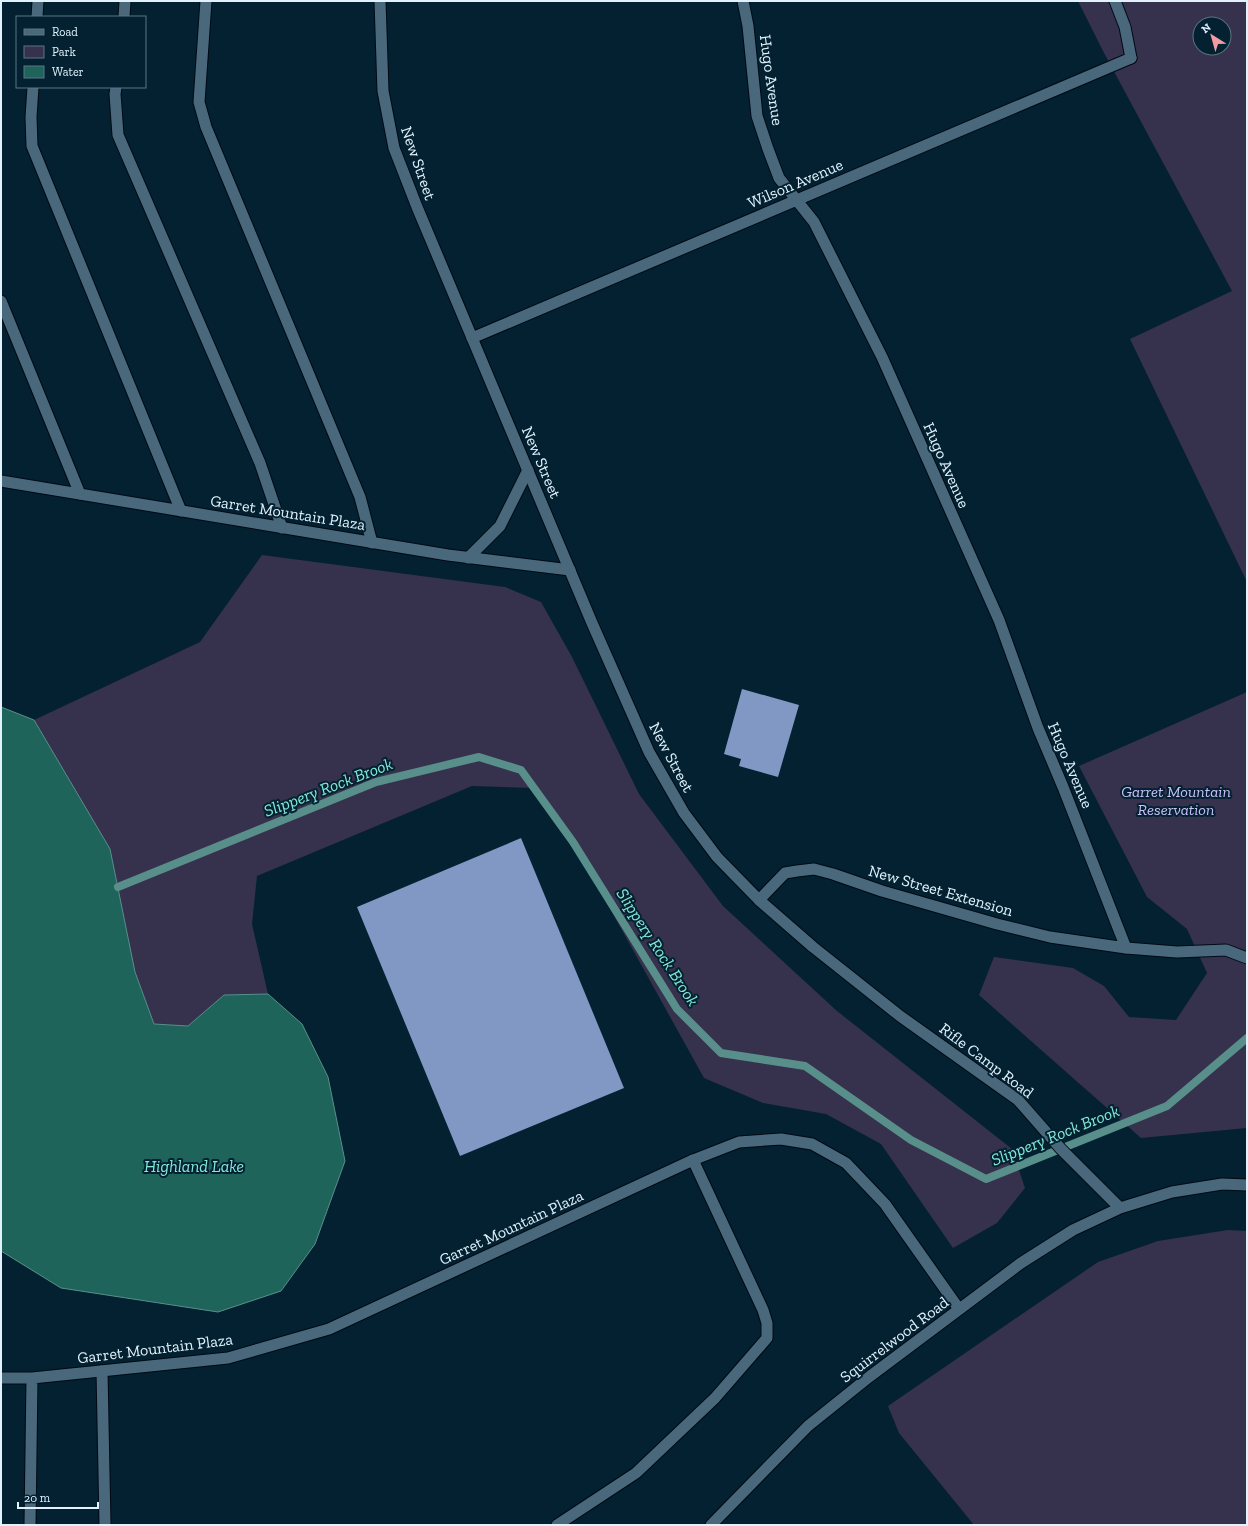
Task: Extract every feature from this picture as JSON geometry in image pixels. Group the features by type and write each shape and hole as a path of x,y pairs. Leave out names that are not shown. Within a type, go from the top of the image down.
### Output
{"street":[{"path":"37,16 38,1"},
{"path":"124,16 125,1"},
{"path":"206,1 199,102 206,127 360,497 372,542"},
{"name":"New Street","path":"380,1 383,91 394,148 472,338 648,752 684,813 717,857 759,900"},
{"name":"Hugo Avenue","path":"743,1 748,26 757,116 768,149 780,178 814,222 882,357 999,620 1038,728 1064,787 1126,948"},
{"name":"Wilson Avenue","path":"472,338 1131,58 1125,27 1115,1"},
{"path":"33,88 31,117 32,146 181,511"},
{"path":"116,88 118,135 260,463 282,528"},
{"path":"1,301 80,494"},
{"path":"468,558 500,526 528,470"},
{"name":"Garret Mountain Plaza","path":"1,482 468,558 570,570"},
{"name":"New Street Extension","path":"759,900 785,873 814,870 833,874 882,891 997,924 1050,937 1126,948 1177,952 1226,950 1247,958"},
{"name":"Rifle Camp Road","path":"759,900 813,947 895,1013 1018,1100 1061,1149 1120,1208"},
{"name":"Garret Mountain Plaza","path":"1,1378 32,1378 228,1358 329,1329 693,1160 739,1142 781,1139 812,1144 846,1163 885,1204 959,1310"},
{"path":"557,1525 636,1473 715,1398 767,1338 767,1324 762,1310 693,1160"},
{"path":"1120,1208 1172,1192 1222,1184 1247,1185"},
{"name":"Squirrelwood Road","path":"711,1525 808,1426 869,1377 1021,1263 1073,1230 1120,1208"},
{"path":"102,1371 105,1525"},
{"path":"30,1525 32,1378"}],"green space":[{"path":"1078,1 1247,1 1247,582 1130,339 1232,291 1103,51"},
{"path":"262,555 505,587 541,602 572,657 639,794 723,906 837,1011 1012,1149 1025,1188 997,1223 953,1248 881,1144 826,1114 763,1103 704,1078 573,842 534,788 472,786 257,876 252,924 268,994 224,995 188,1026 154,1024 135,972 34,720 200,642"},
{"name":"Garret Mountain Reservation","path":"1247,692 1247,1128 1141,1138 979,995 994,957 1073,968 1104,986 1129,1017 1176,1020 1207,973 1187,929 1147,897 1079,766"},
{"path":"1228,1230 1247,1231 1247,1525 974,1525 899,1433 888,1406 1098,1262 1158,1241"}],"water":[{"name":"Highland Lake","path":"1,707 34,720 110,849 135,972 154,1024 188,1026 224,995 268,994 302,1024 328,1077 345,1161 315,1244 281,1291 218,1312 61,1288 1,1251"}],"building":[{"path":"742,689 799,705 778,777 739,766 741,759 724,754"},
{"path":"521,838 624,1088 460,1156 357,907"}],"waterway":[{"name":"Slippery Rock Brook","path":"118,887 376,782 479,757 521,770 573,842 677,1009 721,1053 805,1066 911,1140 986,1179 1167,1106 1247,1038"}]}
